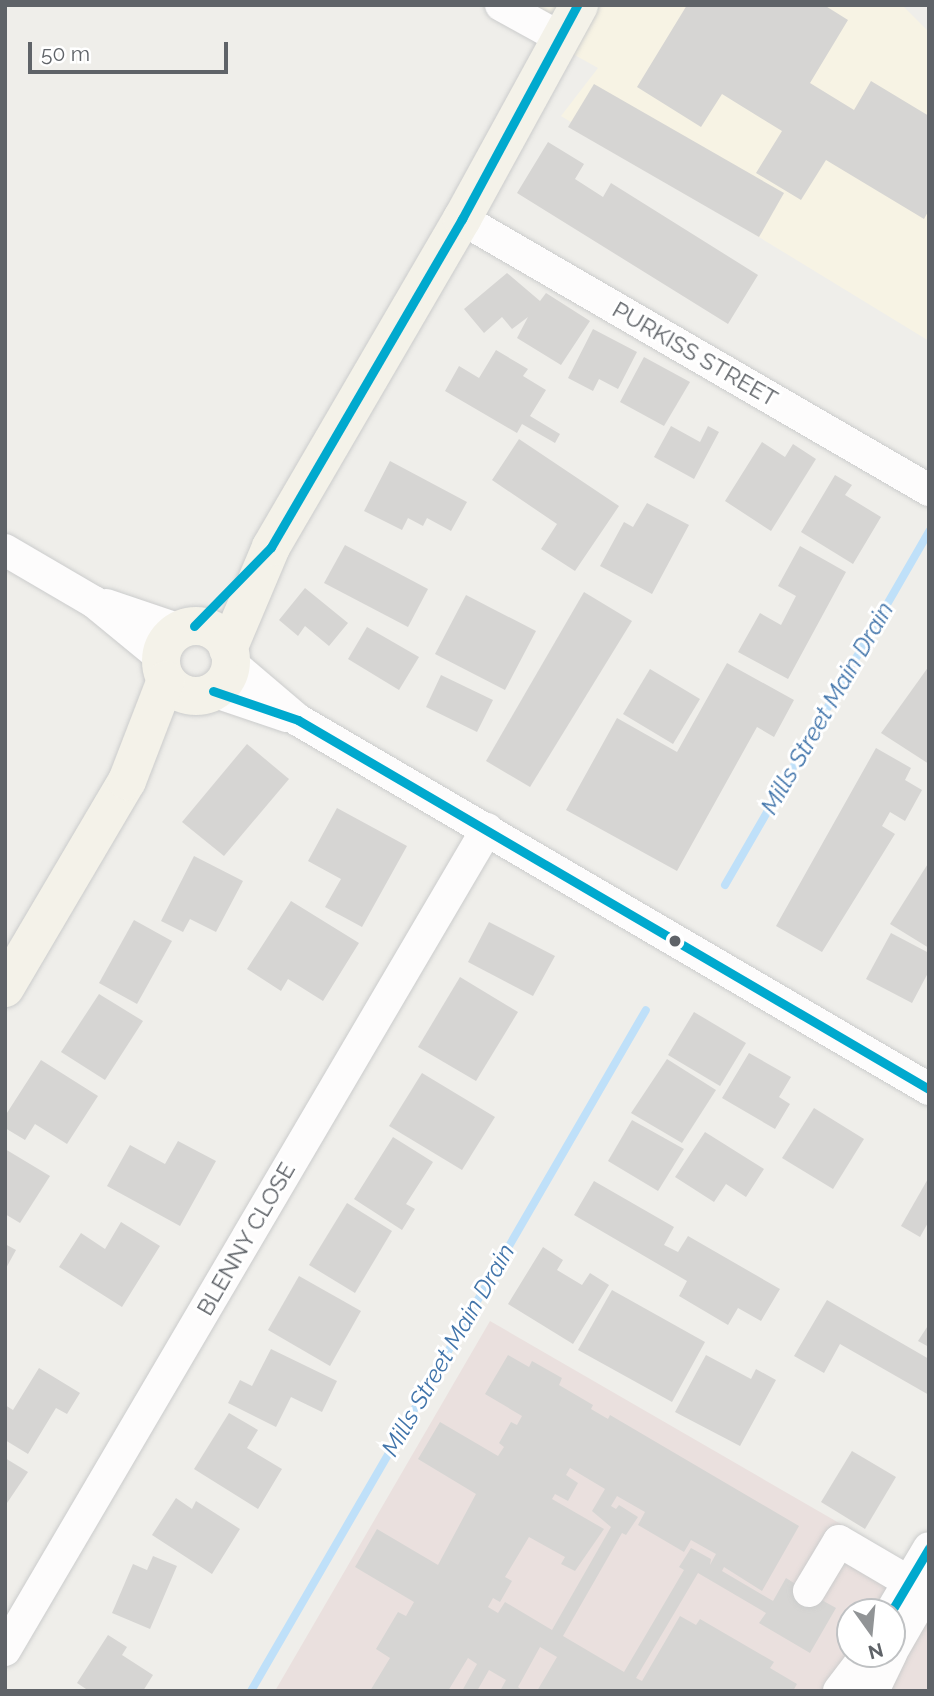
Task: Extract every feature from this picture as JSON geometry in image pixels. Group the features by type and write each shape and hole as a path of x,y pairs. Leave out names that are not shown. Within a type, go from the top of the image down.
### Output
{"main road":[{"path":"5,988 196,662 271,547 462,219 573,14"}],"street":[{"path":"501,5 573,14"},
{"name":"PURKISS STREET","path":"462,219 929,490"},
{"path":"5,550 929,1089"},
{"name":"BLENNY CLOSE","path":"5,1650 487,829"},
{"path":"809,1591 839,1541 921,1587"},
{"path":"906,1620 921,1587 929,1548"},
{"path":"906,1600 921,1587"},
{"path":"839,1691 856,1668"},
{"path":"873,1691 884,1668"}],"shaded area":[{"path":"485,5 902,5 929,32 929,341 561,116 598,68"},
{"path":"490,1321 929,1575 929,1691 275,1691"}],"building":[{"path":"687,5 824,5 848,20 810,83 854,110 871,81 929,116 929,210 924,219 826,160 801,200 756,173 782,131 722,94 701,127 637,87"},
{"path":"594,84 784,193 759,237 568,127"},
{"path":"548,142 584,164 575,179 603,197 611,183 758,275 728,324 517,193"},
{"path":"507,273 540,301 546,293 590,321 561,365 517,338 528,317 512,329 502,317 484,333 464,309"},
{"path":"593,329 637,352 618,389 599,379 593,391 568,378"},
{"path":"496,350 528,369 523,376 546,390 530,416 560,434 555,443 522,424 517,433 445,391 459,366 479,378"},
{"path":"644,357 690,382 664,426 620,402"},
{"path":"671,426 700,442 708,426 719,432 694,479 654,457"},
{"path":"519,439 619,506 575,571 541,549 557,524 492,480"},
{"path":"762,442 785,457 793,444 816,459 771,531 725,501"},
{"path":"390,461 467,502 451,531 427,518 423,526 408,518 402,530 364,511"},
{"path":"835,475 852,485 845,495 881,517 853,564 801,532"},
{"path":"647,503 689,525 652,594 600,566 624,522 633,527"},
{"path":"345,545 428,589 408,627 324,583"},
{"path":"800,546 846,572 788,679 738,652 760,613 781,625 796,596 778,586"},
{"path":"305,588 348,623 329,646 305,626 298,636 279,620"},
{"path":"584,592 632,621 530,787 486,761"},
{"path":"466,595 536,631 505,690 435,654"},
{"path":"367,627 419,657 399,690 348,659"},
{"path":"727,663 794,700 774,737 757,727 677,871 566,810 617,718 677,752"},
{"path":"929,666 929,764 881,733"},
{"path":"650,669 700,699 673,744 623,714"},
{"path":"441,675 493,700 477,732 426,707"},
{"path":"247,744 289,779 224,856 182,822"},
{"path":"876,748 911,768 905,780 922,790 905,821 890,812 882,826 895,834 822,952 776,926"},
{"path":"337,808 407,846 362,927 325,907 341,879 308,861"},
{"path":"194,856 243,881 216,932 190,919 183,932 161,921"},
{"path":"929,862 929,948 890,924"},
{"path":"291,901 359,943 323,1001 288,979 281,991 247,969"},
{"path":"134,920 172,941 137,1004 99,983"},
{"path":"489,922 555,956 533,996 468,962"},
{"path":"891,933 929,953 929,971 912,1003 866,979"},
{"path":"460,977 518,1012 476,1081 418,1047"},
{"path":"99,994 143,1021 105,1080 61,1052"},
{"path":"694,1012 746,1043 720,1086 668,1055"},
{"path":"749,1053 791,1077 779,1097 790,1104 775,1129 722,1098"},
{"path":"667,1059 716,1090 682,1143 631,1113"},
{"path":"41,1060 98,1096 67,1144 35,1124 25,1140 5,1128 5,1116"},
{"path":"422,1073 495,1117 462,1170 389,1126"},
{"path":"814,1108 864,1139 833,1189 782,1158"},
{"path":"632,1120 684,1149 658,1191 608,1161"},
{"path":"705,1132 764,1169 746,1197 726,1184 714,1202 675,1177"},
{"path":"393,1137 433,1162 406,1204 415,1209 402,1230 354,1199"},
{"path":"178,1141 216,1161 180,1226 107,1186 130,1145 165,1164"},
{"path":"5,1149 50,1176 20,1223 5,1214"},
{"path":"929,1177 929,1221 920,1237 901,1226"},
{"path":"594,1181 674,1227 664,1245 678,1252 688,1236 780,1289 761,1321 738,1308 728,1325 679,1296 687,1281 574,1215"},
{"path":"347,1203 392,1231 355,1293 309,1265"},
{"path":"121,1222 160,1246 122,1307 59,1267 81,1233 105,1249"},
{"path":"5,1244 16,1250 5,1270"},
{"path":"543,1247 563,1260 557,1270 582,1285 590,1273 609,1285 573,1344 508,1304"},
{"path":"299,1276 361,1311 330,1366 268,1330"},
{"path":"612,1290 705,1342 672,1402 578,1350"},
{"path":"827,1300 929,1359 929,1395 840,1344 824,1373 794,1356"},
{"path":"929,1324 929,1347 918,1341"},
{"path":"271,1349 337,1381 322,1412 291,1397 276,1427 228,1403 240,1380 252,1386"},
{"path":"508,1355 529,1367 532,1361 562,1378 559,1385 593,1405 591,1409 608,1419 610,1415 799,1526 762,1591 724,1567 722,1571 773,1601 786,1578 802,1588 798,1595 816,1606 820,1599 836,1608 810,1653 759,1623 766,1613 698,1573 636,1678 642,1681 680,1616 696,1625 700,1619 774,1662 770,1668 797,1684 793,1691 537,1691 557,1657 540,1647 518,1687 523,1691 500,1691 506,1680 489,1670 477,1691 462,1691 477,1664 468,1658 448,1691 370,1691 390,1658 376,1649 398,1612 406,1616 414,1602 355,1567 377,1529 438,1565 476,1494 418,1459 440,1422 498,1456 504,1447 499,1443 511,1422 517,1425 522,1416 485,1394","holes":["570,1468 605,1489 592,1511 611,1527 552,1630 505,1602 498,1613 488,1607 493,1598 500,1602 512,1581 505,1577 529,1537 565,1557 561,1564 575,1571 604,1529 552,1499 555,1494 568,1501 578,1483 566,1475","617,1496 645,1512 638,1525 684,1552 691,1540 716,1554 710,1565 711,1559 691,1548 679,1567 684,1570 624,1672 563,1636 622,1533 626,1535 638,1517 619,1505 616,1509 611,1506"]},
{"path":"706,1355 751,1379 756,1369 776,1380 740,1446 675,1412"},
{"path":"39,1368 80,1393 67,1414 56,1408 28,1454 5,1440 5,1405 13,1410"},
{"path":"229,1413 258,1430 247,1448 282,1469 258,1509 194,1469"},
{"path":"852,1451 896,1477 865,1529 821,1502"},
{"path":"5,1458 28,1472 5,1506"},
{"path":"176,1498 192,1509 196,1501 240,1529 212,1574 152,1535"},
{"path":"153,1556 177,1566 150,1629 112,1613 133,1564 147,1570"},
{"path":"108,1635 127,1647 122,1655 153,1675 143,1691 89,1691 77,1683"}],"waterway":[{"name":"Mills Street Main Drain","path":"725,885 929,531"},
{"name":"Mills Street Main Drain","path":"251,1691 646,1010"}],"transit line":[{"path":"194,626 271,547 462,219 577,5"},
{"path":"213,691 298,720 929,1089"},
{"path":"899,1598 929,1548"}]}
